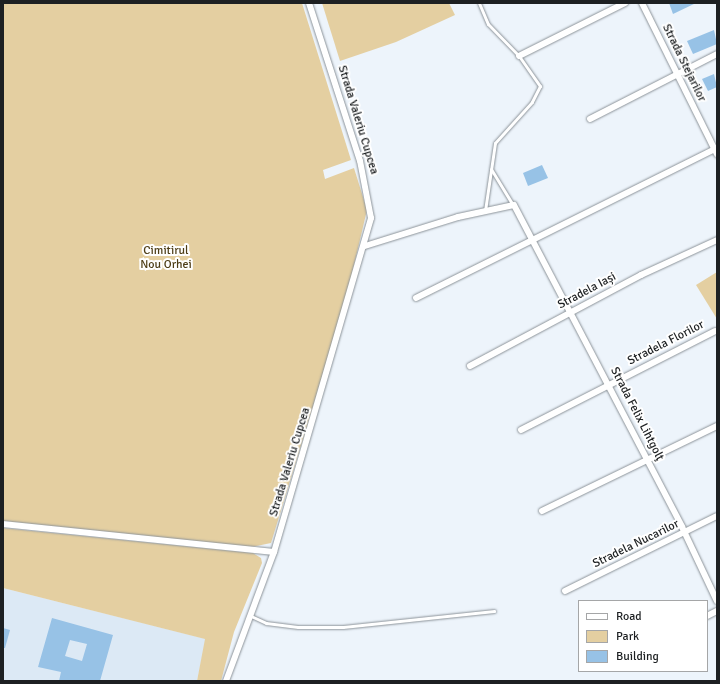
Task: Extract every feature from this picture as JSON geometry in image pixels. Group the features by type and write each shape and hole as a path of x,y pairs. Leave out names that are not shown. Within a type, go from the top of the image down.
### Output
{"street":[{"name":"Strada Valeriu Cupcea","path":"226,681 249,615 274,552 365,246 370,218 367,190 308,3"},
{"path":"519,56 625,3"},
{"name":"Strada Stejarilor","path":"642,3 716,150"},
{"path":"590,119 656,87 677,72 717,54"},
{"path":"416,298 716,150"},
{"path":"365,246 514,205"},
{"name":"Strada Felix Lihtgolţ","path":"514,205 534,239 685,532 717,601"},
{"name":"Stradela Iași","path":"470,366 572,312 717,240"},
{"name":"Stradela Florilor","path":"521,430 715,331"},
{"path":"542,511 717,426"},
{"name":"Stradela Nucarilor","path":"565,591 717,516"},
{"path":"3,524 274,552"},
{"path":"708,616 717,611"}],"lane":[{"path":"479,3 488,24 519,56 540,86 532,102 495,143 485,212"},
{"path":"491,169 514,205"},
{"path":"249,615 266,623 298,627 344,627 494,611"}],"shaded area":[{"path":"3,588 206,639 197,681 3,681"}],"green space":[{"name":"Cimitirul Nou Orhei","path":"3,3 302,3 351,160 323,170 325,179 354,168 367,210 346,299 271,543 252,547 3,521"},
{"path":"322,3 449,3 455,15 396,42 340,61"},
{"path":"717,272 717,319 696,285"},
{"path":"3,528 253,553 261,558 262,563 234,632 221,681 197,681 205,639 3,588"}],"building":[{"path":"669,3 696,3 673,14"},
{"path":"714,30 717,44 693,54 687,41"},
{"path":"714,74 717,87 708,91 702,79"},
{"path":"542,165 548,178 528,186 523,173"},
{"path":"52,618 113,635 100,681 59,681 61,672 38,667","holes":["70,640 87,644 82,661 65,656"]},
{"path":"3,628 10,630 5,648 3,648"}]}
